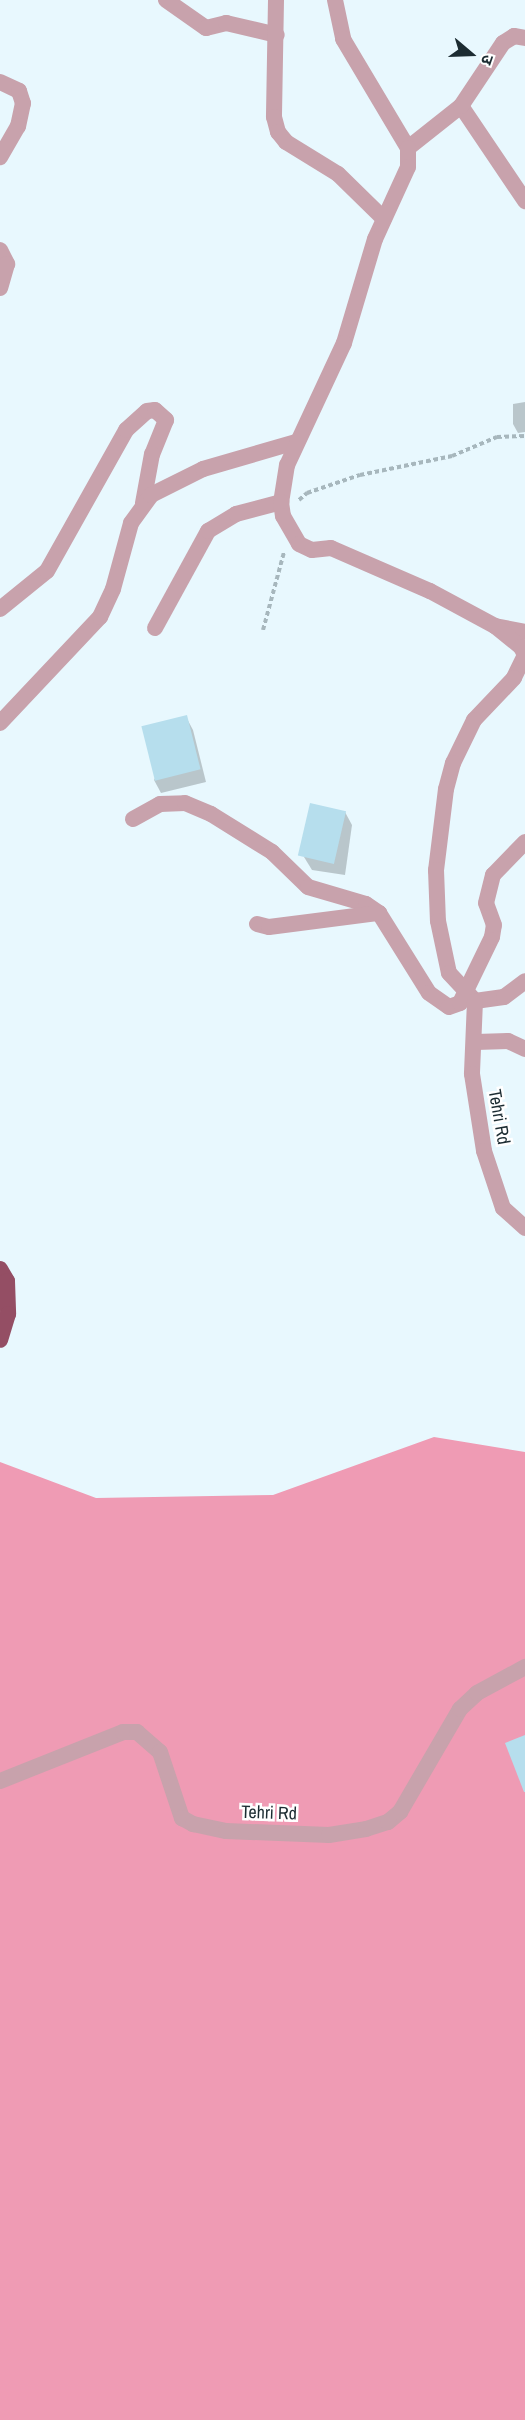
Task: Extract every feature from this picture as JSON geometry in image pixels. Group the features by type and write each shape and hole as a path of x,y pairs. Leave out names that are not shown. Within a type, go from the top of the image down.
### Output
{"highway":[{"path":"0,1269 7,1281 9,1314 0,1340"}],"street":[{"path":"166,0 207,28 226,23 277,35"},
{"path":"276,0 274,117 278,132 286,142 338,174 384,219"},
{"path":"335,0 343,39 408,148 402,187 384,219 344,343 287,465 282,509 299,544 312,550 331,548 430,591 495,626 521,647 525,655 514,678 474,720 453,763 446,789 436,870 442,948 449,974 470,997 504,997 525,981"},
{"path":"408,148 461,106 503,43 514,36 525,38"},
{"path":"0,82 19,91 24,103 18,126 0,157"},
{"path":"461,106 525,201"},
{"path":"0,250 7,264 0,288"},
{"path":"0,609 47,571 126,430 147,411 155,410 166,420 152,454 143,503"},
{"path":"0,723 100,617 113,589 131,523 143,503 159,490 203,469 296,442"},
{"path":"154,628 208,531 236,514 282,509"},
{"path":"495,626 525,632"},
{"path":"133,819 160,804 185,803 272,852 308,887 353,899 379,913 429,993 449,1007 456,1007 470,997 492,937 488,890 493,875 523,845"},
{"path":"257,924 269,927 379,913"},
{"name":"Tehri Rd","path":"470,997 476,1042 472,1074 484,1151 503,1208 525,1228"},
{"path":"476,1042 508,1041 525,1049"},
{"name":"Tehri Rd","path":"0,1780 123,1732 137,1732 160,1752 182,1818 193,1824 226,1831 329,1835 366,1829 388,1822 400,1812 460,1709 477,1693 525,1666"}],"path":[{"path":"263,630 284,552 282,509 307,493 360,475 452,456 497,437 525,436"}],"shaded area":[{"path":"434,1437 525,1452 525,2420 0,2420 0,1462 96,1498 273,1495"}],"building":[{"path":"187,715 201,769 155,781 141,726"},
{"path":"310,803 346,811 334,864 298,856"},
{"path":"525,1735 525,1792 524,1792 505,1743"}]}
